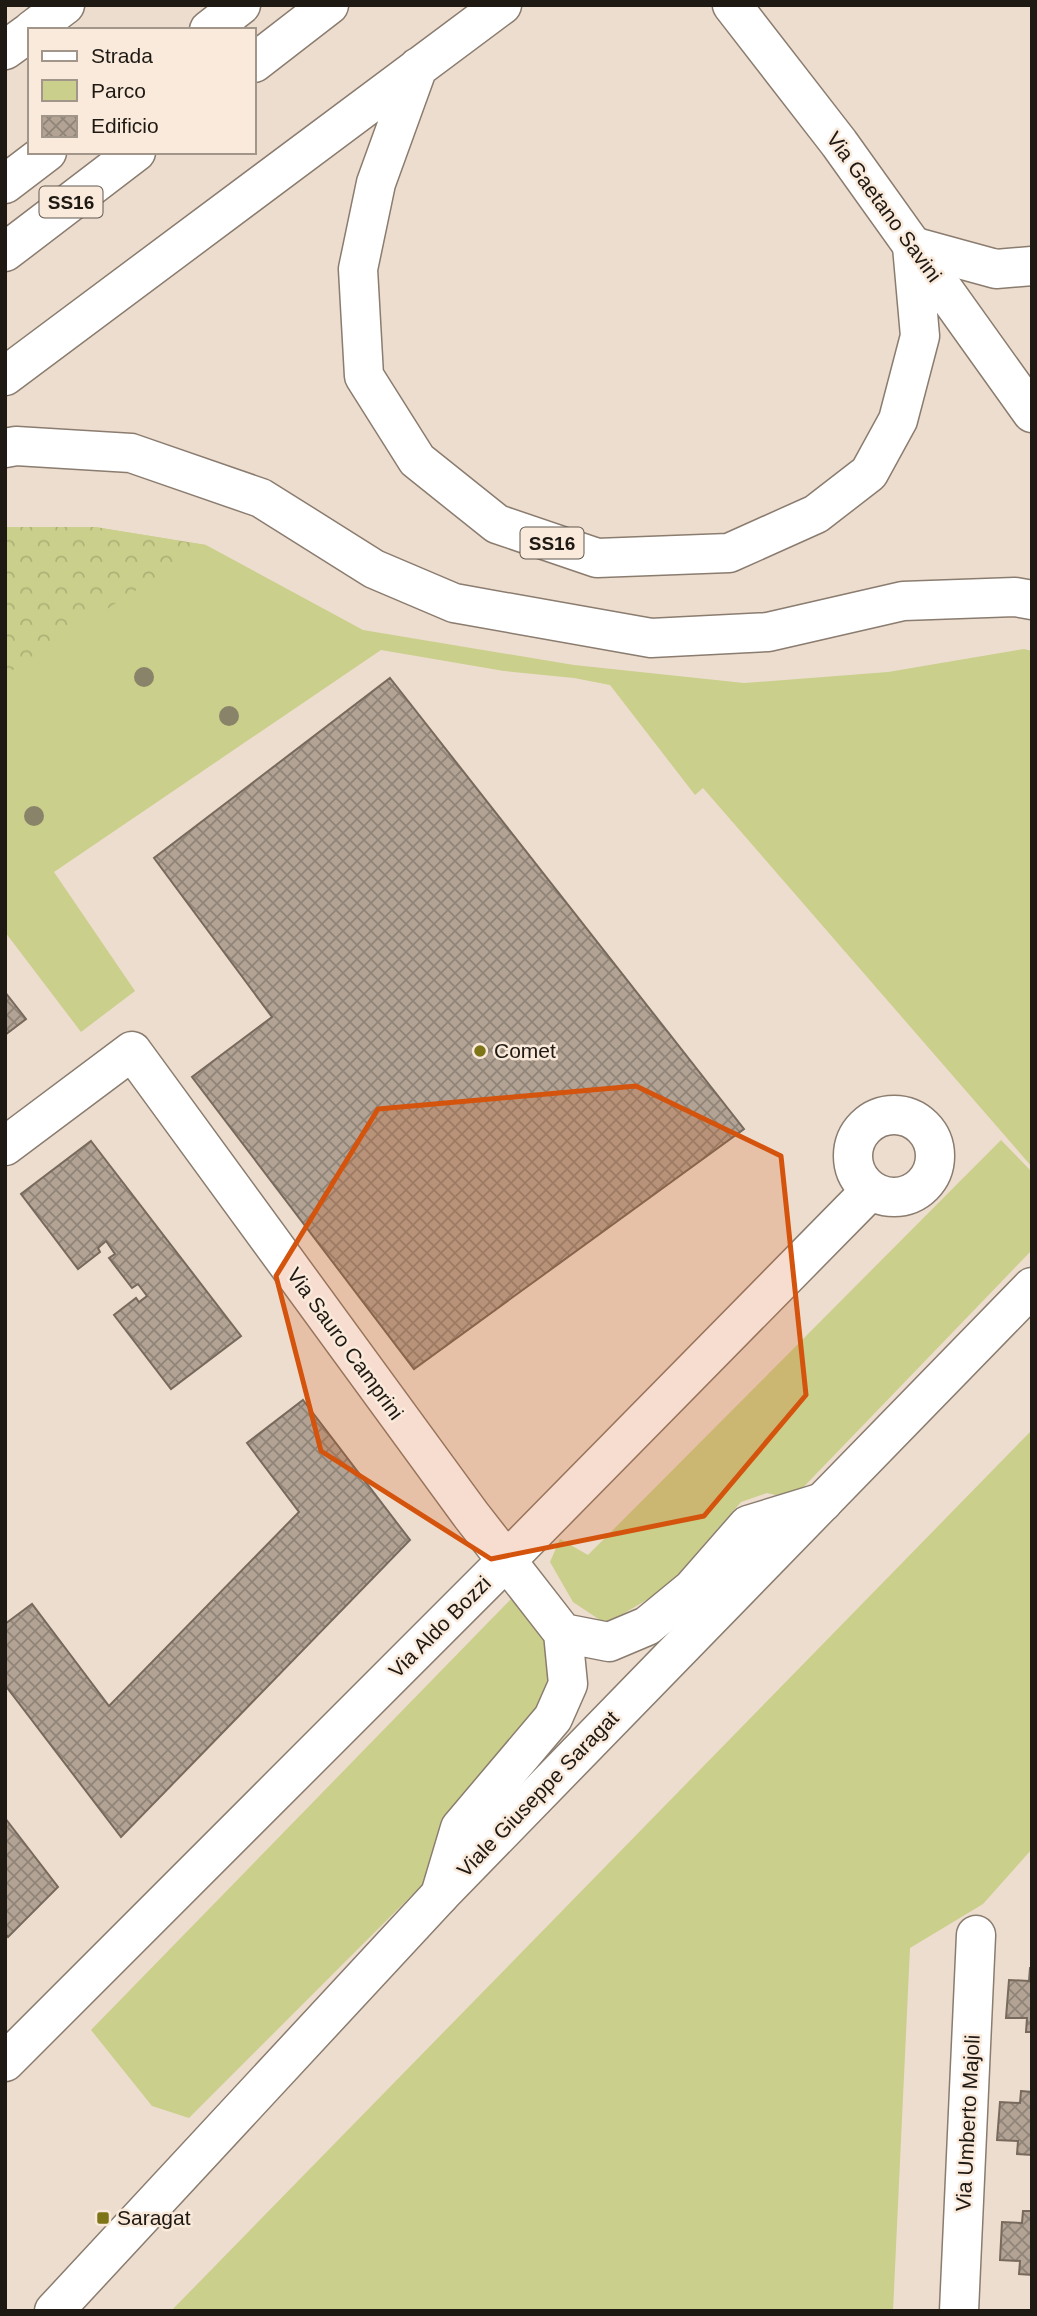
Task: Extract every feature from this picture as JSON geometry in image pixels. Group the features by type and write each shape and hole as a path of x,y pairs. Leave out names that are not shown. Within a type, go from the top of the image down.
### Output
{"main road":[{"path":"35,28 65,5"},
{"path":"212,28 242,5"},
{"path":"256,61 329,5"},
{"path":"5,376 502,5"},
{"name":"Via Gaetano Savini","path":"732,5 839,143 1032,413"},
{"path":"5,50 28,33"},
{"name":"SS16","path":"418,67 376,183 358,269 364,376 417,460 497,524 597,558 729,553 816,514 869,473 898,419 920,336 912,246"},
{"name":"SS16","path":"5,184 44,154"},
{"name":"SS16","path":"5,252 133,154"},
{"path":"912,246 996,269 1032,266"},
{"path":"5,448 16,446 131,453 261,498 374,569 454,603 650,638 768,632 903,601 1015,597 1032,600"},
{"name":"Via Sauro Camprini","path":"5,1146 132,1051 506,1561 563,1633"},
{"name":"Via Aldo Bozzi","path":"5,2062 506,1561 871,1190"},
{"name":"Viale Giuseppe Saragat","path":"54,2311 440,1895 1032,1287"},
{"path":"440,1895 460,1828 553,1718 568,1685 563,1633 609,1642 647,1626 692,1589 748,1525 823,1502"},
{"name":"Via Umberto Majoli","path":"960,2311 976,1935"}],"highlighted area":[{"path":"636,1086 781,1156 806,1395 704,1516 491,1559 321,1451 276,1276 378,1109"}],"green space":[{"path":"5,527 95,527 206,545 363,630 574,665 744,683 888,672 1024,649 1032,651 1032,1167 703,788 695,795 610,685 574,678 504,671 381,650 54,872 135,991 81,1032 5,932"},
{"path":"5,527 95,527 206,545 5,675"},
{"path":"1001,1140 1032,1172 1032,1250 792,1499 767,1493 741,1502 665,1589 606,1624 573,1602 550,1562 560,1539 588,1555"},
{"path":"1032,1430 1032,1849 983,1904 910,1948 893,2311 171,2311"},
{"path":"511,1599 552,1650 544,1699 424,1883 189,2118 152,2106 91,2030"}],"building":[{"path":"390,678 744,1129 414,1369 192,1077 272,1017 154,858"},
{"path":"5,992 26,1019 5,1035"},
{"path":"91,1141 241,1336 171,1389 114,1315 136,1298 139,1302 147,1296 138,1284 132,1288 109,1258 115,1254 106,1241 98,1248 100,1252 78,1269 21,1194"},
{"path":"303,1400 410,1540 121,1837 5,1685 5,1624 32,1604 109,1706 299,1512 247,1443"},
{"path":"5,1818 58,1887 8,1937 5,1933"},
{"path":"1030,1968 1032,2032 1026,2032 1027,2018 1006,2018 1009,1980 1029,1981"},
{"path":"1021,2091 1032,2092 1032,2155 1017,2154 1018,2141 997,2140 1000,2102 1020,2103"},
{"path":"1023,2211 1032,2211 1032,2275 1019,2274 1020,2261 1000,2260 1002,2222 1022,2223"}],"place":[{"name":"Comet","path":"480,1051"},
{"name":"Saragat","path":"103,2218"}]}
